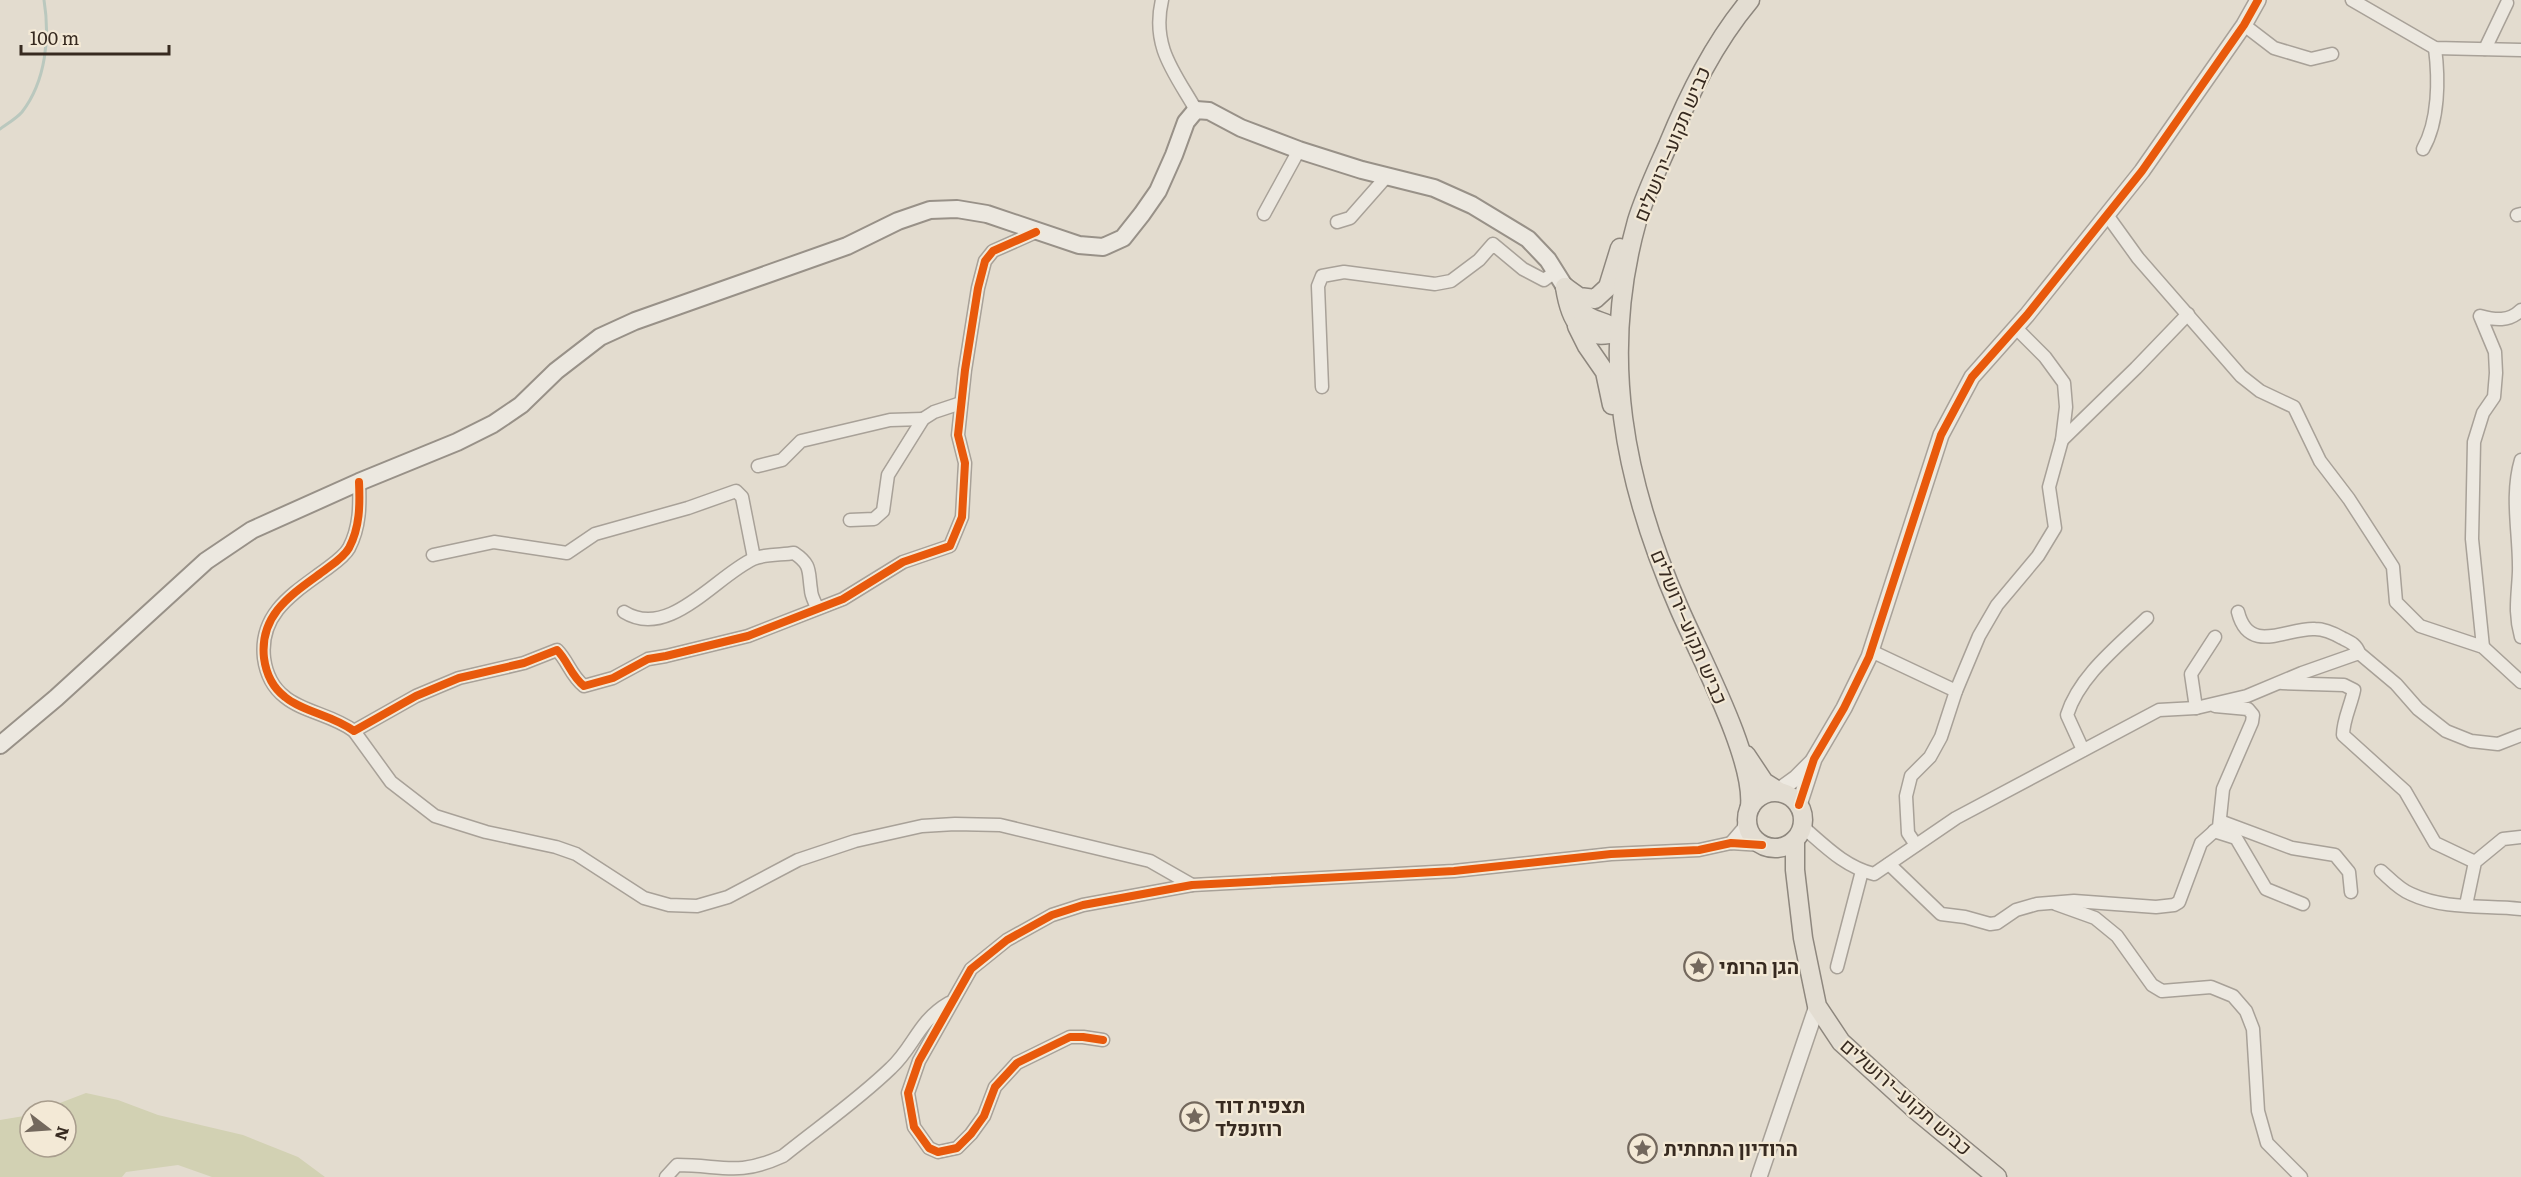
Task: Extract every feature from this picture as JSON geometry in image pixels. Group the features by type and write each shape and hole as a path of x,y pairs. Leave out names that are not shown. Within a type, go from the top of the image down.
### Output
{"main road":[{"name":"כביש תקוע–ירושלים","path":"1748,812 1751,795 1739,746 1661,566 1640,506 1627,443 1620,388 1618,332 1625,272 1638,219 1680,116 1712,54 1750,0"},
{"path":"0,745 56,698 206,561 252,531 359,482 457,442 492,424 521,405 556,371 600,337 635,321 848,246 898,221 930,210 957,208 987,214 1079,245 1103,247 1123,238 1158,190 1186,122 1196,110 1209,111 1241,128 1299,150 1387,177 1434,188 1505,224 1528,239 1548,260 1582,312 1591,318 1610,324 1618,332 1605,336 1591,333 1577,326"},
{"path":"1560,279 1579,297 1595,299 1608,287 1637,189 1663,129 1680,116"},
{"path":"1560,279 1568,309 1587,346 1605,372 1623,465 1635,482"},
{"name":"כביש תקוע–ירושלים","path":"1739,746 1764,782 1778,791"},
{"path":"1770,846 1799,833 1803,813 1793,798 1778,791 1762,795 1748,812 1750,834 1770,846 1795,870"},
{"name":"כביש תקוע–ירושלים","path":"1799,833 1795,870 1803,938 1817,1006 1841,1042 1917,1111 1997,1177"}],"street":[{"path":"1162,0 1159,14 1161,39 1167,62 1196,110"},
{"path":"2352,0 2435,48 2521,50"},
{"path":"1799,805 1814,759 1844,708 1871,651 1941,435 1972,377 2016,328 2181,118 2244,25 2254,2"},
{"path":"2485,49 2507,3"},
{"path":"2244,25 2274,48 2311,59 2332,54"},
{"path":"2423,149 2431,136 2433,123 2437,65 2435,48"},
{"path":"1264,214 1299,150"},
{"path":"1337,222 1350,218 1387,177"},
{"path":"2107,215 2138,258 2241,376 2260,391 2294,407 2320,461 2349,499 2393,567 2396,602 2420,626 2483,647 2521,682"},
{"path":"354,731 416,696 459,678 524,663 557,650 566,659 574,678 584,686 596,684 613,678 648,659 748,636 843,598 903,562 950,546 962,517 965,463 958,435 978,288 985,261 993,251 1036,232"},
{"path":"1322,387 1318,286 1322,276 1344,272 1435,284 1451,281 1479,260 1493,244 1523,268 1544,280 1560,279"},
{"path":"2483,647 2472,539 2474,442 2482,413 2494,397 2496,373 2495,352 2480,316 2495,320 2515,316 2521,310"},
{"path":"2062,440 2188,314"},
{"path":"1916,845 1908,834 1906,796 1911,776 1930,757 1941,737 1978,636 1997,605 2038,556 2055,528 2049,487 2062,440 2066,407 2064,383 2045,357 2016,328"},
{"path":"850,520 874,519 883,511 888,475 923,419 934,412 961,403"},
{"path":"758,466 782,460 801,441 890,420 923,419"},
{"path":"2521,460 2515,498 2519,571 2515,617 2521,636"},
{"path":"359,482 360,513 348,550 277,608 267,624 263,647 269,679 285,698 341,721 354,731 391,782 435,816 486,832 556,847 576,854 644,898 669,905 697,906 728,897 798,860 855,841 922,826 955,824 1000,825 1150,861 1192,885"},
{"path":"433,555 494,542 567,553 595,534 688,508 736,491 742,497 754,558"},
{"path":"624,612 634,618 662,618 684,607 754,558 794,553 805,560 811,574 811,591 817,608"},
{"path":"2238,612 2241,622 2255,635 2282,635 2315,628 2351,642 2357,647 2359,653 2396,684 2418,709 2446,731 2471,741 2498,744 2521,735"},
{"path":"2083,750 2067,715 2071,702 2096,668 2147,618"},
{"path":"2202,707 2191,674 2215,637"},
{"path":"1871,651 1956,691"},
{"path":"2202,707 2247,696 2359,653"},
{"path":"2277,683 2344,685 2354,690 2350,712 2343,726 2343,735 2405,791 2435,843 2475,862"},
{"path":"1799,833 1862,871 1874,874 1956,818 2158,710 2202,707 2248,709 2253,714 2249,732 2223,789 2217,826 2201,843 2179,902 2174,905 2156,907 2074,901 2052,903 2024,906 1997,923 1990,924 1965,917 1951,916 1936,910 1889,864"},
{"path":"1778,791 1796,778 1814,759"},
{"path":"1731,843 1743,830 1748,812"},
{"path":"2217,826 2292,848 2335,855 2349,872 2351,892"},
{"path":"2217,826 2236,838 2266,889 2303,904"},
{"path":"2466,905 2475,862 2503,839 2521,837"},
{"path":"1103,1040 1070,1037 1017,1063 995,1087 984,1116 957,1148 938,1152 929,1148 914,1127 908,1093 920,1061 971,969 1007,940 1052,915 1110,898 1192,885 1454,871 1611,854 1699,850 1731,843 1770,846"},
{"path":"1837,967 1862,871"},
{"path":"2381,871 2409,894 2450,906 2521,909"},
{"path":"2052,903 2095,918 2117,936 2152,985 2162,991 2211,987 2234,996 2246,1011 2253,1029 2258,1111 2267,1143 2301,1177"},
{"path":"666,1177 677,1165 743,1173 766,1167 783,1156 893,1067 936,1011 951,1002"},
{"path":"1759,1177 1817,1006"}],"green space":[{"path":"86,1093 118,1100 158,1115 243,1135 298,1157 325,1177 212,1177 178,1165 126,1172 122,1177 0,1177 0,1120 18,1117 18,1159 78,1159 78,1099 70,1099"}],"waterway":[{"path":"0,129 22,112 30,100 41,73 46,44 44,0"}],"cycle path":[{"path":"1799,805 1814,759 1844,708 1869,657 1941,435 1972,377 2027,315 2142,171 2244,25 2258,0"},
{"path":"359,482 357,524 349,548 338,560 281,606 267,628 264,642 266,669 280,693 292,702 337,721 354,731 416,696 459,678 524,663 557,650 584,686 613,678 648,659 748,636 843,599 903,562 950,546 962,517 965,463 958,435 965,370 978,288 985,261 993,251 1036,232"},
{"path":"1103,1040 1070,1037 1017,1063 995,1087 984,1116 957,1148 938,1152 929,1148 914,1127 908,1093 919,1061 971,969 1007,940 1052,915 1083,905 1192,885 1454,871 1611,854 1699,850 1731,843 1762,845"}],"place":[{"name":"הגן הרומי","path":"1698,967"},
{"name":"תצפית דוד רוזנפלד","path":"1194,1117"},
{"name":"הרודיון התחתית","path":"1643,1149"}]}
